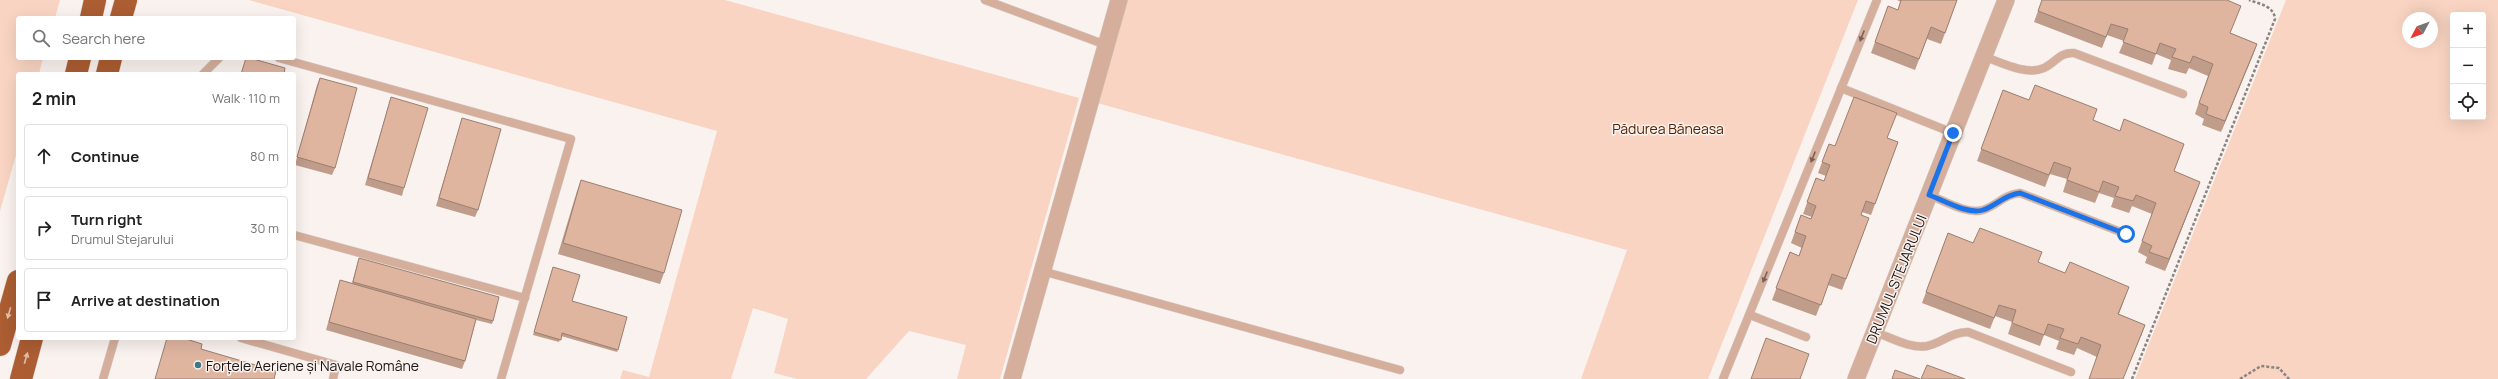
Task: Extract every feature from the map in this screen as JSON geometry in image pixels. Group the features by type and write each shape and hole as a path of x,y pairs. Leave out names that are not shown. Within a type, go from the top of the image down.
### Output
{"highway":[{"path":"91,16 95,0"},
{"path":"122,16 126,0"},
{"path":"76,72 80,60"},
{"path":"107,72 110,60"},
{"path":"0,346 16,288"},
{"path":"21,379 31,340"}],"street":[{"path":"1012,379 1120,0"},
{"name":"DRUMUL STEJARULUI","path":"1856,379 2006,0"}],"lane":[{"path":"985,0 1106,45"},
{"path":"1724,379 1877,0"},
{"path":"1983,56 2032,70 2045,67 2062,55 2074,53 2183,94"},
{"path":"205,72 217,60"},
{"path":"286,60 571,139 501,379"},
{"path":"1841,88 1953,133"},
{"path":"1929,195 1976,211 1989,207 2008,195 2020,193 2126,234"},
{"path":"296,236 525,298"},
{"path":"1042,271 1400,370"},
{"path":"1750,314 1806,336"},
{"path":"1875,332 1910,345 1926,346 1951,334 1968,332 2071,372"},
{"path":"103,379 114,340"},
{"path":"248,340 336,365 332,379"}],"path":[{"path":"2132,379 2275,19 2274,12 2270,9 2248,0"},
{"path":"2240,379 2262,366 2279,368 2289,379"}],"green space":[{"path":"0,0 60,0 56,16 16,16 16,60 42,60 40,72 16,72 16,155 0,211"},
{"path":"249,0 725,0 1079,98 1000,379 957,379 966,345 909,331 866,379 797,379 774,373 788,319 753,308 731,379 620,379 623,370 649,377 717,131"},
{"name":"Pădurea Băneasa","path":"1119,0 1858,0 1708,379 1581,379 1627,250 1090,101"},
{"path":"2286,0 2498,0 2498,379 2135,379"}],"building":[{"path":"1901,0 1957,0 1945,33 1931,27 1919,59 1875,42 1888,6 1898,10"},
{"path":"2042,0 2227,0 2241,6 2230,33 2257,44 2225,121 2206,114 2208,107 2199,103 2213,64 2193,56 2190,63 2172,57 2176,49 2160,43 2156,54 2123,42 2128,29 2111,24 2106,37 2038,11"},
{"path":"245,60 257,60 285,68 284,72 242,72"},
{"path":"320,78 357,88 335,168 297,157"},
{"path":"2035,85 2097,109 2093,120 2120,131 2124,119 2184,144 2174,171 2200,182 2169,259 2149,252 2152,246 2142,241 2156,203 2136,195 2133,201 2115,196 2119,187 2103,181 2099,192 2067,180 2071,168 2054,162 2049,175 1981,149 2003,90 2029,100"},
{"path":"391,97 428,108 404,188 368,178"},
{"path":"1854,97 1897,113 1887,138 1898,142 1875,204 1866,201 1861,215 1869,218 1846,279 1832,274 1821,305 1776,288 1790,252 1799,256 1806,236 1795,232 1801,215 1811,219 1816,206 1807,202 1816,178 1824,181 1830,165 1822,162 1829,144 1835,146"},
{"path":"462,118 501,129 478,210 439,198"},
{"path":"581,180 682,210 664,273 563,243"},
{"path":"1980,228 2042,252 2038,262 2065,273 2070,262 2129,287 2118,314 2145,325 2123,379 2089,379 2101,345 2081,337 2078,344 2060,338 2064,329 2048,324 2044,335 2012,323 2016,310 1999,305 1994,318 1926,292 1948,233 1973,243"},
{"path":"359,258 499,297 493,321 353,282"},
{"path":"553,267 580,275 572,301 627,317 618,350 562,333 561,340 534,332"},
{"path":"340,280 476,319 465,361 329,322"},
{"path":"1766,338 1809,354 1800,379 1751,379"},
{"name":"Forțele Aeriene și Navale Române","path":"166,340 189,340 202,344 201,349 276,371 274,379 155,379"},
{"path":"1927,365 1965,379 1921,379"},
{"path":"1895,370 1920,379 1892,379"}],"place":[{"name":"Forțele Aeriene și Navale Române","path":"198,365"}],"route":[{"path":"1953,133 1929,195 1976,211 1989,207 2008,195 2020,193 2126,234"}]}
